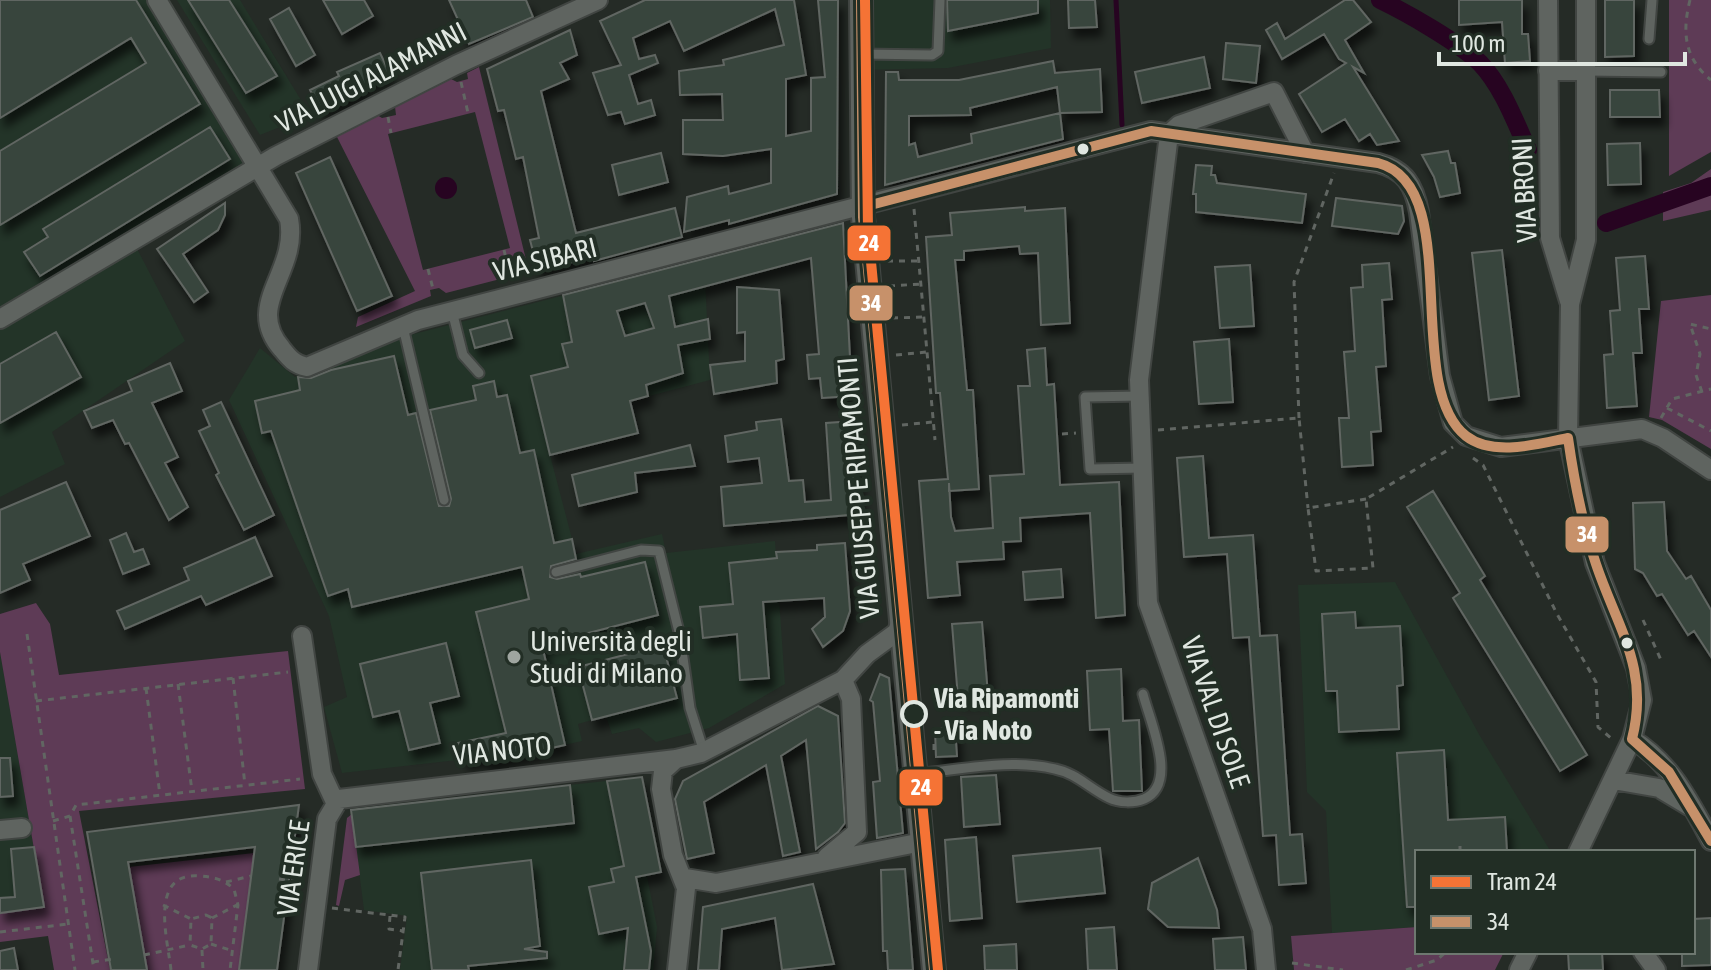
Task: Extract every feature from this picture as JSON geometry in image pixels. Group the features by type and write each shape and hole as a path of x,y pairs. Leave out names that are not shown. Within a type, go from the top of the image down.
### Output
{"street":[{"path":"157,0 257,166"},
{"name":"VIA LUIGI ALAMANNI","path":"0,319 257,166 456,65 598,0"},
{"name":"VIA GIUSEPPE RIPAMONTI","path":"861,0 863,207 934,970"},
{"name":"VIA BRONI","path":"1548,0 1550,238 1570,304"},
{"name":"VIA BRONI","path":"1579,850 1641,715 1640,678 1595,563 1568,438 1570,304 1586,240 1586,0"},
{"path":"1548,71 1587,71"},
{"path":"1169,134 1179,125 1274,92 1305,153"},
{"name":"VIA SIBARI","path":"257,166 289,219 292,232 291,253 266,313 266,325 269,334 295,365 307,367 403,327 452,311 1151,131 1169,134"},
{"path":"1169,134 1395,168 1414,190 1440,376 1453,423 1466,436 1501,447 1642,429 1663,438 1711,470"},
{"name":"VIA VAL DI SOLE","path":"1169,134 1139,380 1148,603 1262,929 1266,970"},
{"name":"VIA NOTO","path":"335,802 356,795 676,759 704,752 843,680 867,654 897,632 900,623"},
{"name":"VIA ERICE","path":"302,636 324,783 335,802 327,816 308,970"},
{"path":"823,860 857,832 851,699 843,680"},
{"path":"1632,739 1655,753 1711,841"},
{"path":"676,759 663,771 661,789 673,855 685,878 677,970"},
{"path":"1613,780 1659,788 1693,809"},
{"path":"0,830 22,828"},
{"path":"685,878 716,883 922,842"}],"lane":[{"path":"861,54 932,55 938,51 940,0"},
{"path":"1649,39 1652,0"},
{"path":"1587,71 1661,72"},
{"path":"452,311 463,355 479,373"},
{"path":"403,327 444,500"},
{"path":"1141,396 1085,397 1090,469 1144,468"},
{"path":"556,572 641,550 659,551 680,636 690,708 704,752"},
{"path":"915,774 990,765 1052,768 1067,772 1111,799 1143,800 1157,792 1164,775 1143,694"}],"path":[{"path":"1690,0 1685,18 1687,47 1692,61 1711,80"},
{"path":"456,65 468,113"},
{"path":"386,110 391,133"},
{"path":"1340,158 1294,282 1299,418 1316,571 1373,568 1366,499"},
{"path":"913,193 935,440"},
{"path":"504,250 515,295"},
{"path":"887,261 918,261"},
{"path":"428,269 433,289"},
{"path":"889,286 921,284"},
{"path":"892,318 924,317"},
{"path":"1702,392 1696,375 1700,354 1690,324 1711,329"},
{"path":"896,355 927,352"},
{"path":"1659,421 1672,399 1711,389"},
{"path":"1667,408 1711,431"},
{"path":"1142,431 1299,418"},
{"path":"902,425 933,422"},
{"path":"1308,508 1366,499 1453,447 1483,465 1557,614 1596,682 1598,727 1613,740"},
{"path":"871,549 875,604"},
{"path":"1643,620 1661,660"},
{"path":"27,634 75,970"},
{"path":"36,701 288,672"},
{"path":"233,678 245,785"},
{"path":"178,684 192,791"},
{"path":"146,688 160,795"},
{"path":"94,970 70,816 76,805 300,779"},
{"path":"53,821 70,816"},
{"path":"171,970 163,905 166,894 190,875 226,882 251,876"},
{"path":"279,879 301,882"},
{"path":"226,882 234,889 238,905 230,970"},
{"path":"163,905 191,919 206,915 212,918"},
{"path":"212,918 238,905"},
{"path":"332,908 405,917 398,970"},
{"path":"390,916 389,929 403,931"},
{"path":"211,944 212,918"},
{"path":"190,945 191,919"},
{"path":"0,932 68,924"},
{"path":"144,955 190,945 202,949 211,944 232,950"},
{"path":"202,949 203,970"},
{"path":"1406,970 1437,960 1444,954"},
{"path":"93,962 113,959"},
{"path":"1292,963 1343,970"}],"shaded area":[{"path":"0,0 156,0 257,166 133,241 185,341 52,432 65,464 0,497"},
{"path":"177,0 240,0 310,115 260,135"},
{"path":"861,0 1050,0 1051,48 948,68 861,70"},
{"path":"1669,0 1711,0 1711,152 1669,176"},
{"path":"479,67 529,272 507,272 508,277 446,293 439,288 430,290 431,296 356,327 358,317 415,291 336,135 377,115 382,118 396,115 395,107 451,79 457,82 468,79 467,73","holes":["475,112 510,248 423,270 388,134"]},
{"path":"1711,169 1711,210 1663,221 1663,192 1691,183"},
{"path":"446,177 454,180 457,188 454,196 446,199 438,196 435,188 438,180"},
{"path":"704,259 710,380 630,401 638,433 550,455 576,554 662,534 666,553 775,541 785,684 709,728 656,742 639,728 612,734 606,716 578,724 582,741 486,763 484,757 342,773 324,707 347,697 329,616 229,400 260,348 295,377 414,334"},
{"path":"1711,295 1711,449 1662,420 1649,417 1661,301"},
{"path":"1395,582 1480,736 1550,850 1415,850 1415,927 1332,933 1326,811 1307,792 1298,585"},
{"path":"36,603 50,624 59,675 288,651 305,789 79,811 110,970 54,970 48,936 0,942 0,913 44,907 0,652 0,614"},
{"path":"0,652 44,907 0,913"},
{"path":"642,777 661,872 647,876 657,927 653,970 400,970 407,916 364,910 351,809"},
{"path":"352,814 360,875 345,880 339,906 336,905 347,818"},
{"path":"254,853 239,970 147,970 129,867"},
{"path":"1415,927 1415,954 1503,954 1495,970 1294,970 1291,936"}],"building":[{"path":"0,0 136,0 200,104 0,225 0,151 146,63 131,38 0,118"},
{"path":"188,0 229,0 277,76 246,93"},
{"path":"323,0 364,0 373,16 342,34"},
{"path":"449,0 526,0 533,17 469,44"},
{"path":"645,0 794,0 806,75 786,79 786,136 811,131 811,78 825,77 818,0 838,0 837,194 729,224 729,220 684,232 687,197 728,186 729,194 771,183 771,149 723,156 683,154 683,120 723,120 722,94 680,95 679,71 724,65 723,60 784,45 775,9 684,51 670,21 633,38 639,59 655,55 658,63 629,75 638,104 651,100 655,115 625,124 621,112 608,115 593,73 621,65 600,21"},
{"path":"947,0 1038,0 1038,13 948,31"},
{"path":"1068,0 1095,0 1097,27 1069,28"},
{"path":"1345,0 1353,0 1371,22 1345,40 1364,73 1353,67 1399,141 1377,145 1370,134 1359,141 1345,119 1322,132 1299,94 1346,63 1339,59 1324,34 1282,59 1266,30 1277,23 1285,39"},
{"path":"1459,0 1522,0 1522,34 1528,34 1530,61 1505,63 1502,22 1459,25"},
{"path":"1605,0 1634,0 1634,56 1605,57"},
{"path":"289,8 315,55 296,66 270,19"},
{"path":"570,30 577,55 560,63 569,79 541,91 576,233 675,208 682,237 594,261 593,257 538,270 530,240 539,238 523,157 516,159 504,110 498,111 487,69"},
{"path":"1226,43 1260,46 1256,83 1223,79"},
{"path":"380,53 390,74 362,86 364,91 320,110 310,90 339,76 337,72"},
{"path":"1204,57 1210,88 1142,103 1135,72"},
{"path":"1053,61 1055,73 1100,69 1102,112 1060,113 1063,139 885,185 886,72 898,72 899,80 959,80","holes":["1057,87 1060,113 971,134 972,143 918,157 915,143 909,145 909,116 971,115 970,108"]},
{"path":"1610,90 1659,90 1660,117 1610,117"},
{"path":"210,127 230,159 40,276 24,252 48,237 43,229"},
{"path":"1640,143 1641,184 1608,185 1607,144"},
{"path":"1448,151 1451,163 1455,163 1460,193 1440,197 1422,155"},
{"path":"661,153 668,182 619,195 612,165"},
{"path":"330,157 392,296 357,311 296,173"},
{"path":"1196,165 1212,166 1211,175 1215,175 1217,183 1306,194 1302,223 1196,212 1196,194 1193,194"},
{"path":"1336,198 1402,206 1404,221 1398,234 1332,226"},
{"path":"225,203 225,215 218,230 183,254 208,292 194,302 157,249"},
{"path":"1025,207 1025,211 1065,208 1070,323 1041,325 1038,253 1020,254 1019,246 964,251 964,260 955,260 967,390 973,390 979,489 949,491 955,531 993,528 990,476 1024,474 1018,386 1030,386 1027,350 1045,348 1047,385 1054,384 1060,485 1119,482 1125,615 1096,618 1090,513 1020,518 1021,541 1003,542 1004,559 957,562 960,595 928,598 919,481 948,479 940,393 936,393 926,237 952,235 950,213"},
{"path":"843,223 852,396 822,398 820,378 809,379 807,355 819,354 811,258 669,296 675,327 708,319 710,339 678,345 683,373 646,385 648,396 630,401 638,433 550,455 531,376 568,367 562,344 572,342 563,295","holes":["645,303 654,328 625,336 617,311"]},
{"path":"1502,250 1519,396 1489,400 1472,253"},
{"path":"1645,256 1649,309 1639,309 1642,353 1633,353 1637,406 1607,408 1604,355 1613,354 1610,311 1620,310 1616,258"},
{"path":"1389,263 1392,299 1382,300 1386,366 1376,367 1381,431 1371,432 1373,465 1342,467 1339,418 1349,418 1344,352 1355,351 1351,288 1363,287 1362,265"},
{"path":"1250,265 1254,326 1220,328 1215,267"},
{"path":"737,287 779,290 784,359 776,361 777,383 714,394 710,365 745,361 745,332 737,333"},
{"path":"507,320 512,338 475,348 470,330"},
{"path":"56,332 81,377 0,423 0,364"},
{"path":"1229,339 1233,402 1199,404 1194,342"},
{"path":"394,356 408,415 416,413 439,506 449,506 451,499 430,410 476,400 473,386 494,381 497,397 507,395 520,453 534,450 554,543 572,539 576,559 551,566 550,577 557,579 580,574 581,577 645,562 658,615 542,645 565,745 486,763 484,757 464,761 458,743 506,733 476,612 529,599 522,567 352,607 348,589 328,596 271,431 262,433 255,401 300,390 298,377 311,378 331,370"},
{"path":"170,363 182,391 152,403 178,457 165,463 188,507 169,520 129,443 125,444 113,420 92,428 84,411 132,391 128,381"},
{"path":"221,402 274,515 244,530 216,475 219,473 199,431 210,426 203,410"},
{"path":"781,419 789,481 803,480 805,502 831,500 826,423 854,421 860,514 724,526 721,487 762,483 759,458 728,462 725,436 757,430 756,422"},
{"path":"690,445 695,466 635,473 637,492 579,506 572,475"},
{"path":"1203,456 1209,538 1253,535 1260,636 1277,635 1290,835 1302,834 1306,883 1279,885 1276,835 1263,836 1249,637 1233,638 1227,554 1184,557 1177,458"},
{"path":"66,482 90,536 23,564 30,580 0,593 0,510"},
{"path":"1433,491 1485,576 1480,580 1587,755 1560,771 1453,598 1460,593 1407,507"},
{"path":"1664,502 1667,551 1686,579 1691,576 1711,610 1711,657 1694,631 1688,635 1662,594 1657,596 1643,573 1635,569 1633,503"},
{"path":"126,533 134,552 143,549 149,564 123,574 110,540"},
{"path":"255,537 272,576 206,605 201,596 125,629 117,611 189,580 184,568"},
{"path":"845,543 850,611 843,631 823,647 812,629 825,617 824,598 763,602 769,678 740,680 737,634 703,638 700,607 733,604 729,563 777,558 776,552 817,550 817,545"},
{"path":"1061,569 1063,597 1025,600 1023,572"},
{"path":"1355,612 1356,628 1400,626 1403,685 1397,686 1399,729 1339,732 1337,691 1326,691 1322,614"},
{"path":"982,622 988,695 958,698 952,624"},
{"path":"446,643 459,696 430,703 440,743 409,750 399,711 373,717 360,664"},
{"path":"663,645 677,698 592,720 578,667"},
{"path":"1121,669 1123,721 1139,720 1142,791 1113,791 1109,729 1090,730 1087,671"},
{"path":"880,674 889,678 903,833 877,838 873,782 880,781 873,702 870,700"},
{"path":"818,706 838,716 845,823 838,832 816,849 806,740 781,756 800,852 783,856 766,765 704,802 714,853 687,859 675,799 683,781"},
{"path":"955,727 957,756 936,757 935,729"},
{"path":"1444,750 1448,820 1505,817 1507,850 1415,850 1415,907 1407,907 1397,753"},
{"path":"0,758 10,758 13,796 0,797"},
{"path":"996,775 1000,824 964,827 961,777"},
{"path":"642,777 661,872 636,877 651,951 649,970 624,970 628,928 599,934 589,887 614,882 611,869 624,866 607,781"},
{"path":"570,785 574,823 356,847 351,810"},
{"path":"299,805 277,970 239,970 255,847 128,862 147,970 111,970 87,832"},
{"path":"976,837 982,918 950,921 945,840"},
{"path":"34,847 44,907 0,913 0,898 15,897 11,849"},
{"path":"1100,848 1105,893 1017,902 1013,856"},
{"path":"1198,858 1217,910 1219,928 1168,927 1148,909 1152,883"},
{"path":"531,860 540,946 524,949 547,952 547,958 468,966 469,970 432,970 421,873"},
{"path":"905,869 913,970 888,970 887,951 883,951 881,870"},
{"path":"813,884 834,964 782,970 775,918 722,929 719,970 698,970 703,907"},
{"path":"1711,918 1711,965 1682,966 1682,954 1695,954 1695,919"},
{"path":"1114,927 1117,970 1088,970 1086,929"},
{"path":"1243,937 1246,970 1215,970 1213,939"},
{"path":"1016,944 1017,970 985,970 984,946"},
{"path":"14,948 18,970 0,970 0,951"},
{"path":"1568,954 1602,954 1603,970 1569,970"}],"waterway":[{"path":"1116,0 1122,125"},
{"path":"1380,0 1446,37 1480,63 1501,93 1528,150"},
{"path":"1606,223 1711,186"}],"tram line":[{"name":"24","path":"865,0 868,230 938,970"}],"transit line":[{"name":"34","path":"861,0 863,217 934,970"},
{"name":"34","path":"863,207 1151,131 1378,163 1404,179 1420,208 1427,246 1437,375 1447,411 1466,436 1489,446 1516,447 1568,438 1587,533 1634,669 1637,691 1632,739 1669,772 1711,841"}],"place":[{"name":"Università degli Studi di Milano","path":"514,657"},
{"name":"Via Ripamonti - Via Noto","path":"914,714"}]}
